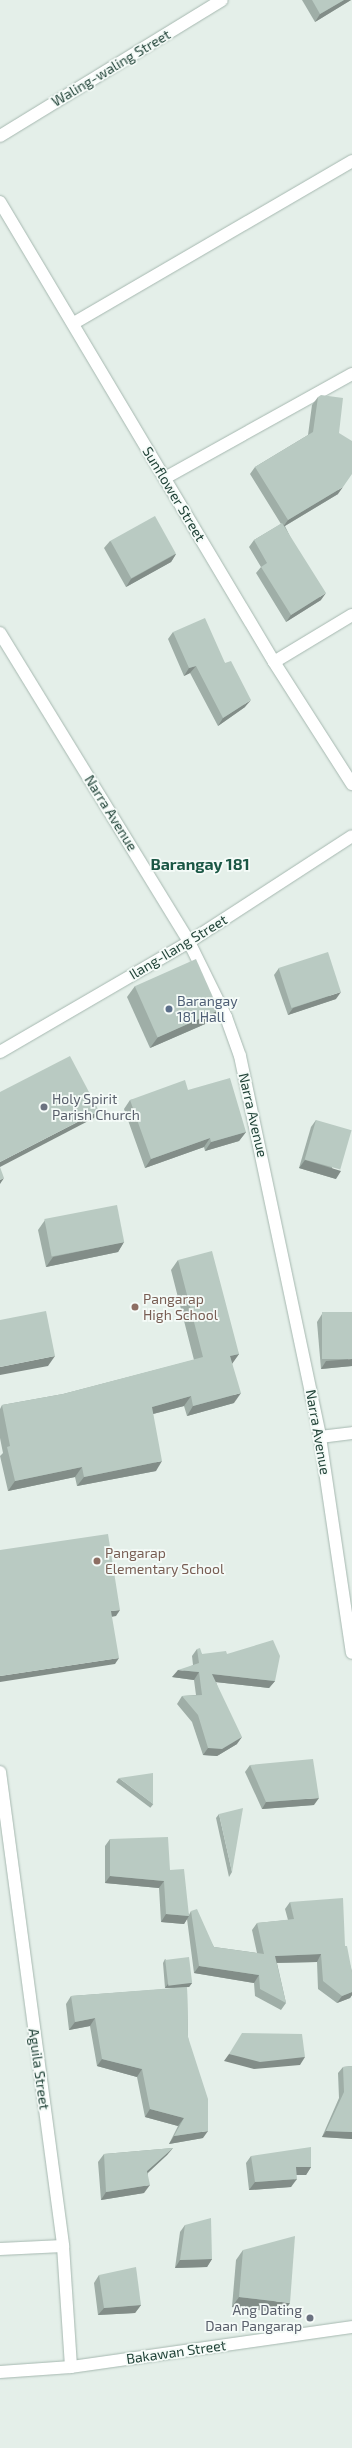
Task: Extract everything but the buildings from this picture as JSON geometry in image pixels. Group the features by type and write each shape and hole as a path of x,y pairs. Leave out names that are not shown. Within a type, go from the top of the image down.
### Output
{"street":[{"name":"Waling-waling Street","path":"0,136 222,0"},
{"path":"74,323 352,161"},
{"name":"Sunflower Street","path":"0,202 74,323 274,662 352,784"},
{"path":"165,478 352,374"},
{"path":"274,662 352,615"},
{"name":"Narra Avenue","path":"0,633 189,942 226,1017 240,1056 320,1437 352,1653"},
{"name":"Ilang-Ilang Street","path":"0,1052 189,942 352,836"},
{"path":"320,1437 352,1433"},
{"name":"Aguila Street","path":"0,1772 63,2246 71,2367"},
{"path":"0,2249 63,2246"},
{"name":"Bakawan Street","path":"0,2372 71,2367 352,2327"}],"place":[{"name":"Barangay 181 Hall","path":"169,1009"},
{"name":"Holy Spirit Parish Church","path":"44,1107"},
{"name":"Pangarap High School","path":"135,1307"},
{"name":"Pangarap Elementary School","path":"97,1561"},
{"name":"Ang Dating Daan Pangarap","path":"310,2318"}],"district":[{"name":"Barangay 181","path":"200,864"}]}
